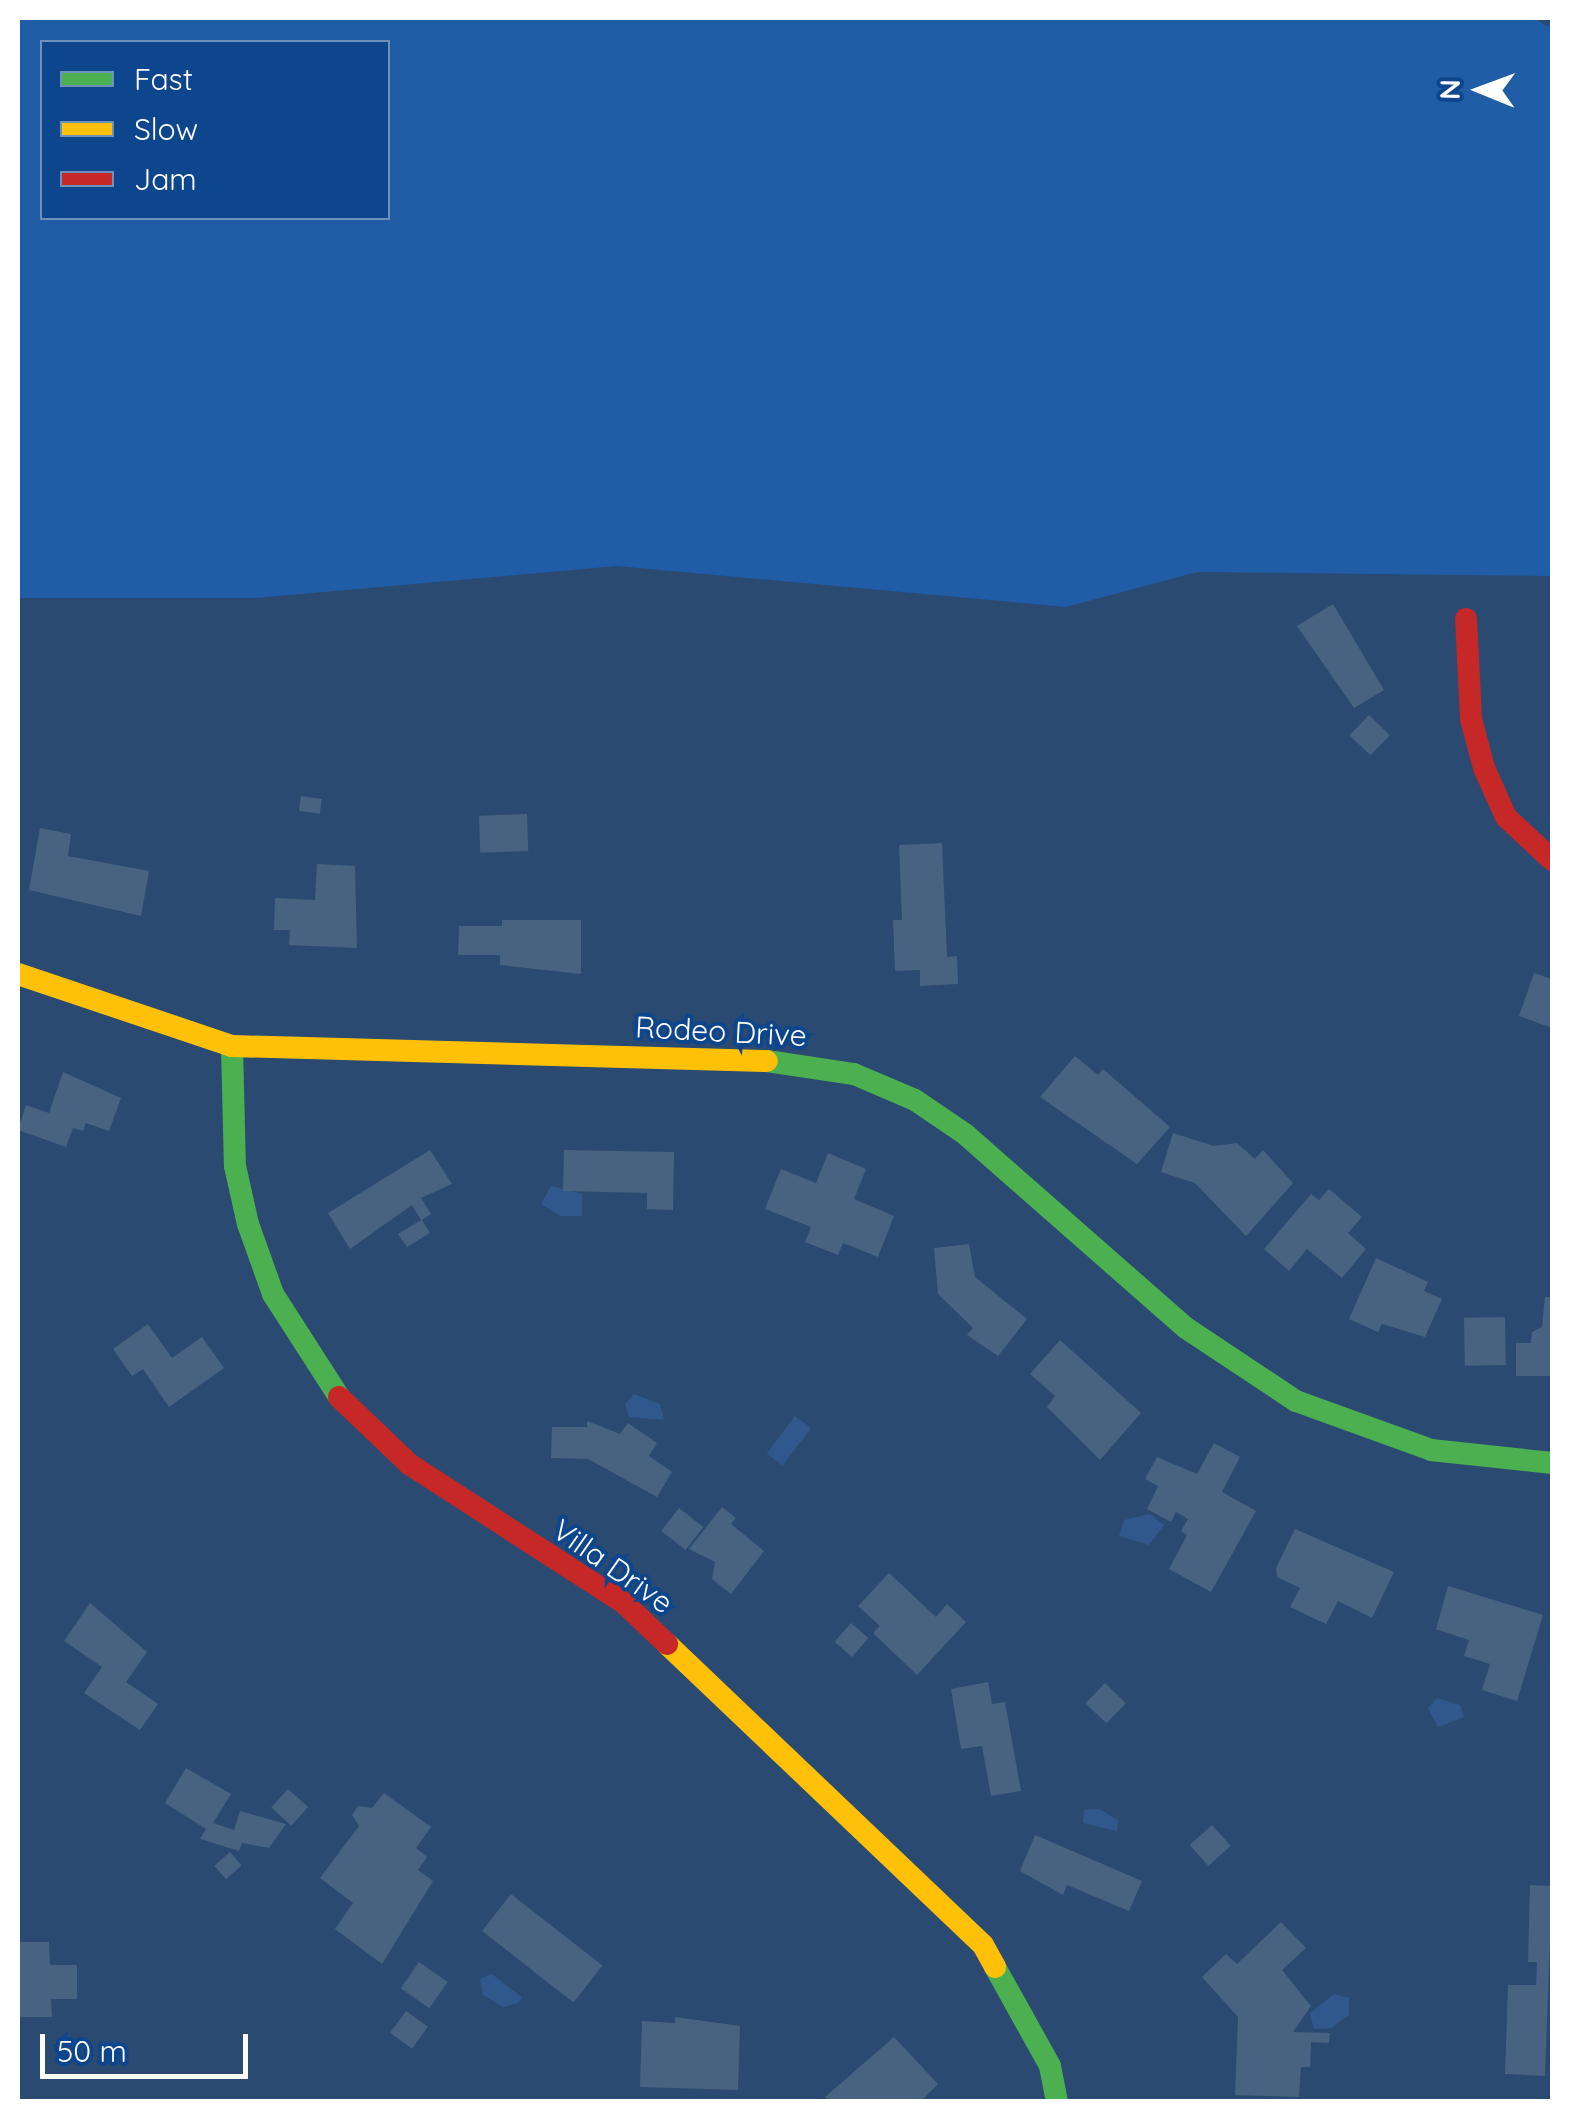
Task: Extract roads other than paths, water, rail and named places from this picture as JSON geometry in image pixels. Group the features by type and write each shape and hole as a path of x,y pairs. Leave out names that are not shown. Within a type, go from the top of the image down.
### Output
{"street":[{"path":"1466,618 1470,719 1484,768 1506,816 1552,860"},
{"name":"Rodeo Drive","path":"18,974 232,1046 738,1056 854,1074 915,1100 965,1134 1186,1328 1296,1401 1431,1450 1552,1463"},
{"name":"Villa Drive","path":"232,1046 236,1166 248,1224 274,1294 319,1372 358,1421 409,1464 625,1604 982,1945 1050,2066 1057,2102"}]}
